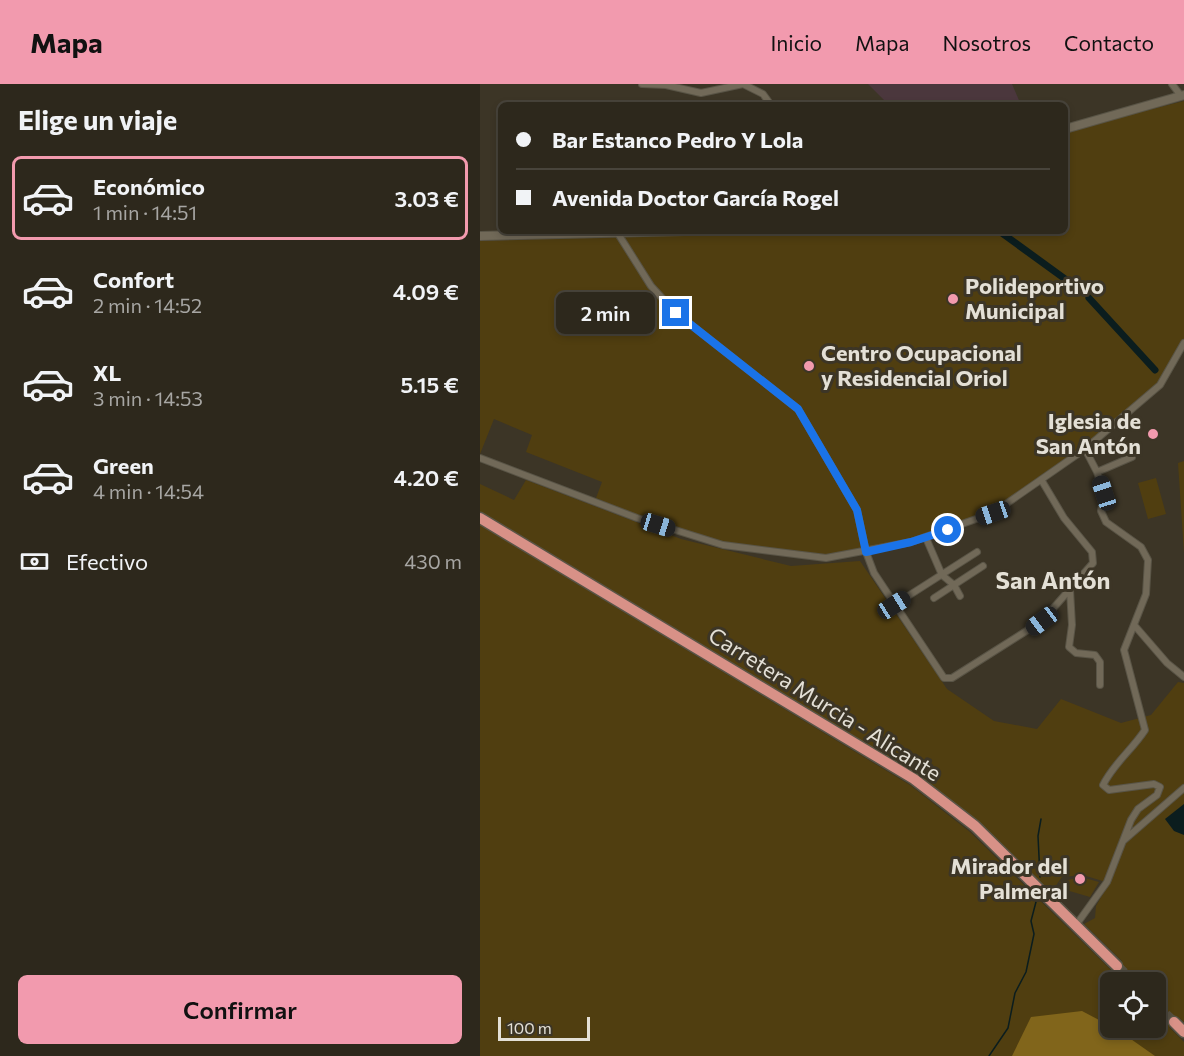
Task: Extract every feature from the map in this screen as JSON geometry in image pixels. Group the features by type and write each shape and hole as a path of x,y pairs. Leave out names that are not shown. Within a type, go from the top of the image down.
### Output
{"highway":[{"name":"Carretera Murcia - Alicante","path":"480,518 914,779 975,826 1117,966"},
{"path":"1174,1022 1184,1032"}],"street":[{"path":"642,84 666,85 701,93 743,84 763,94 769,102"},
{"path":"1068,128 1182,95 1172,84"},
{"path":"480,236 548,234"},
{"path":"618,234 651,286 676,313 798,409 857,510 866,552 874,573 944,678 948,680 1042,621 1093,564 1092,552 1064,518 1042,481"},
{"path":"480,458 637,518 723,544 826,558 866,552 926,538 993,513 1042,481 1085,449 1160,385 1184,343"},
{"path":"1076,925 1107,882 1138,809 1157,795 1160,787 1154,784 1109,790 1103,784 1114,766 1131,750 1145,730 1134,691 1133,677 1124,658 1125,642 1135,626 1146,594 1148,560 1141,546 1106,522 1101,512 1104,493 1097,472 1085,449"},
{"path":"1097,472 1132,457"},
{"path":"926,538 942,575 954,585 960,596"},
{"path":"894,605 977,552"},
{"path":"934,597 983,566"},
{"path":"1070,590 1073,606 1069,647 1076,653 1095,655 1100,662 1100,685"},
{"path":"1135,626 1167,663 1184,677"},
{"path":"1123,842 1184,788"}],"shaded area":[{"path":"868,84 1012,84 1020,102 886,102"},
{"path":"1184,101 1184,339 1160,383 1064,462 991,511 910,539 828,556 723,542 630,513 596,498 602,482 526,452 532,435 494,419 480,454 480,241 674,234 1068,234 1068,130"},
{"path":"1184,461 1184,553 1178,463"},
{"path":"1156,478 1166,514 1148,519 1138,483"},
{"path":"526,480 681,539 791,566 860,561 947,689 994,721 1037,729 1061,699 1121,723 1151,715 1178,682 1184,683 1184,1022 1178,1017 1169,1027 1184,1042 1184,1056 480,1056 480,525 910,785 970,832 1112,971 1122,961 1084,924 1095,918 1096,906 1109,883 1083,875 1062,877 1050,894 979,823 932,787 765,683 480,513 480,484 514,500"},
{"path":"1184,804 1184,835 1174,831 1165,819"},
{"path":"1081,877 1099,882 1090,897 1066,890 1059,882"},
{"path":"1082,1011 1100,1020 1100,1038 1129,1038 1155,1056 1012,1056 1031,1017"}],"waterway":[{"path":"1003,234 1083,292"},
{"path":"1089,298 1155,370"},
{"path":"1040,877 1038,836 1041,819"},
{"path":"989,1056 1008,1028 1015,993 1026,972 1034,934 1031,921 1037,898"}],"tunnel":[{"path":"1117,966 1123,972"},
{"path":"1166,1014 1174,1022"}],"place":[{"name":"Polideportivo Municipal","path":"953,299"},
{"name":"Centro Ocupacional y Residencial Oriol","path":"809,366"},
{"name":"Iglesia de San Antón","path":"1153,434"},
{"name":"Mirador del Palmeral","path":"1080,879"}],"district":[{"name":"San Antón","path":"1053,581"}],"route":[{"path":"676,313 798,409 857,510 866,552 926,538 948,530"}]}
